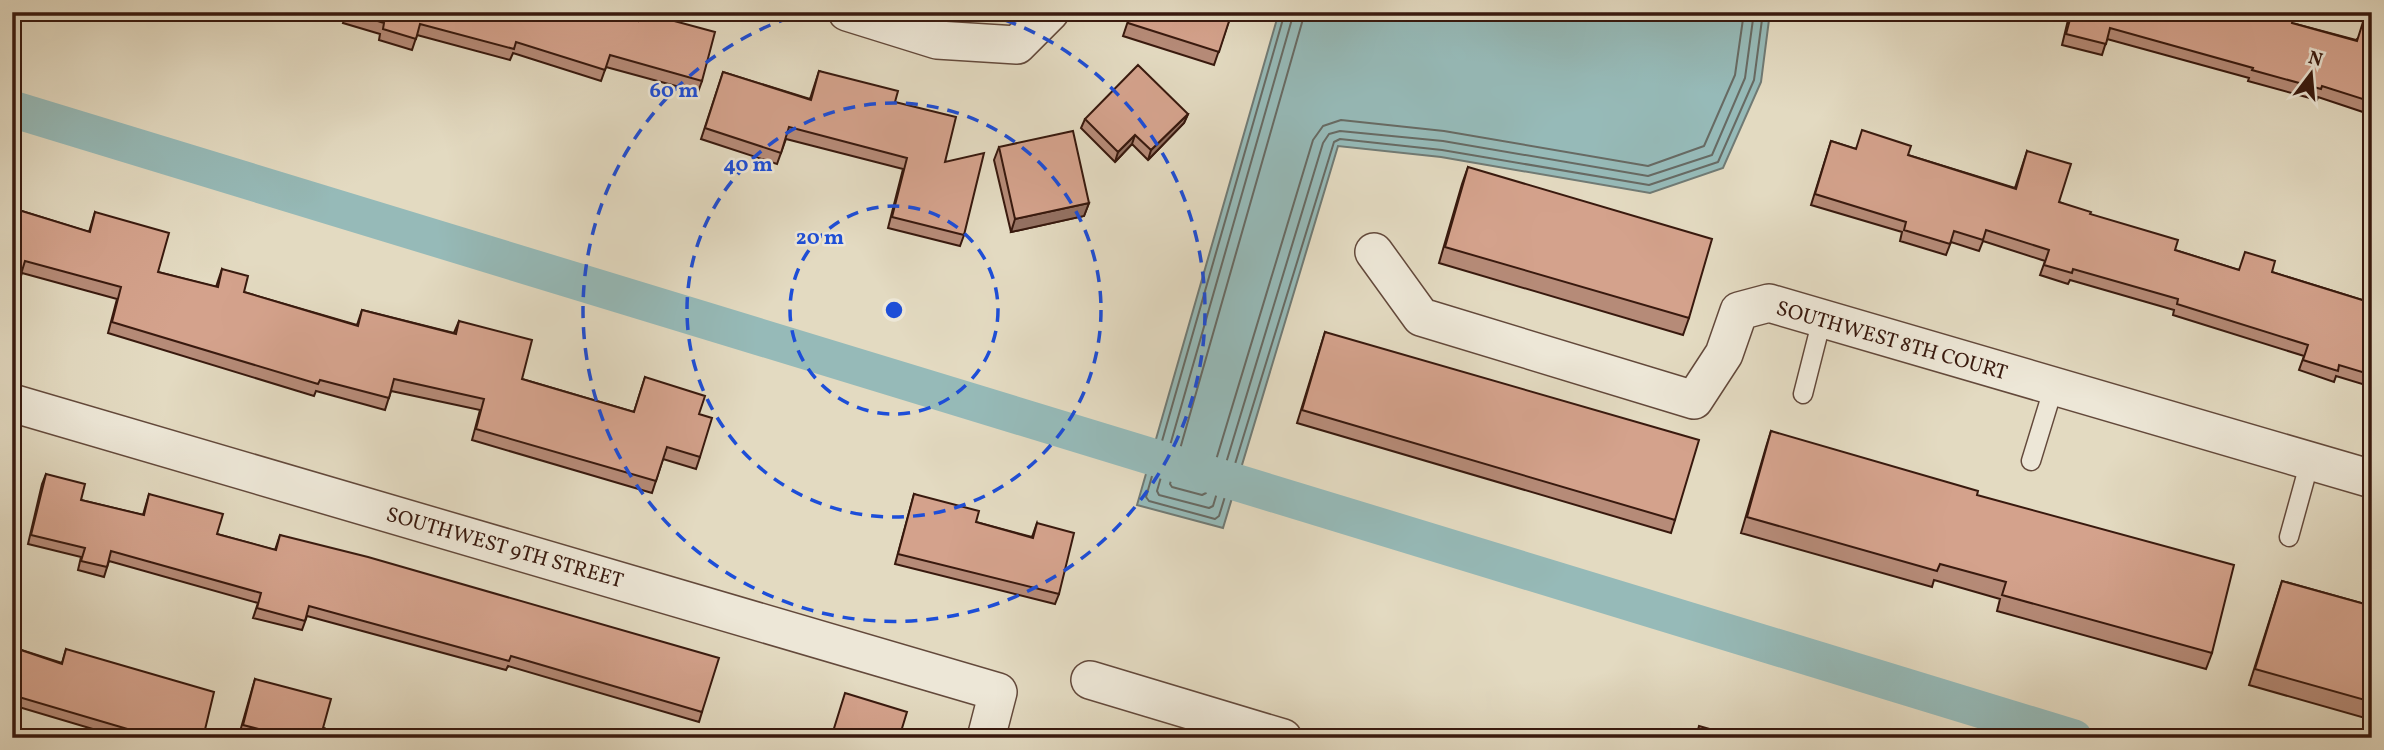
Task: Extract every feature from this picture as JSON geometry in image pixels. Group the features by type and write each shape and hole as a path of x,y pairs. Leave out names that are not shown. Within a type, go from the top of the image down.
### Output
{"street":[{"path":"847,12 937,40 1017,45 1050,12"},
{"name":"SOUTHWEST 8TH COURT","path":"1374,252 1421,317 1694,400 1724,354 1739,311 1769,303 2372,479"},
{"name":"SOUTHWEST 9TH STREET","path":"12,403 998,692 986,738"},
{"path":"1090,680 1283,738"}],"lane":[{"path":"1803,394 1822,319"},
{"path":"2031,461 2054,386"},
{"path":"2289,537 2310,461"}],"water":[{"path":"1279,12 1770,12 1761,82 1723,168 1650,193 1441,157 1338,146 1223,528 1137,505"}],"building":[{"path":"349,12 611,12 638,21 641,12 715,32 702,81 610,55 605,70 516,42 514,49 420,24 416,39 383,29 384,23"},
{"path":"1131,12 1232,12 1219,52 1128,23"},
{"path":"2072,12 2295,12 2292,23 2357,41 2363,22 2372,25 2372,102 2110,28 2106,44 2066,34"},
{"path":"1138,65 1188,114 1151,150 1135,135 1118,152 1085,119"},
{"path":"819,71 898,91 895,102 956,117 945,162 984,153 964,235 892,217 907,158 789,127 781,153 705,128 723,72 811,100"},
{"path":"1862,130 1911,146 1908,155 2016,189 2027,151 2071,164 2059,202 2178,240 2175,250 2239,270 2245,252 2275,261 2272,272 2372,303 2372,375 2339,365 2338,371 2303,360 2308,345 2177,304 2178,299 2073,269 2072,273 2044,265 2049,250 1986,230 1983,240 1954,231 1950,244 1904,230 1906,222 1815,194 1831,141 1856,149"},
{"path":"1073,131 1089,203 1015,219 999,147"},
{"path":"1468,167 1712,239 1689,318 1445,247"},
{"path":"12,208 90,232 95,212 169,233 158,272 218,287 222,269 248,276 244,292 358,326 362,310 456,334 459,321 532,340 522,379 634,412 645,377 705,396 699,414 712,418 700,457 667,447 656,481 476,429 484,399 394,379 389,398 320,380 318,384 112,322 121,287 25,261 15,294 12,293"},
{"path":"1325,332 1699,440 1675,520 1302,410"},
{"path":"1771,431 1978,491 1977,495 2234,565 2212,653 2002,595 2006,582 1940,564 1937,571 1747,517"},
{"path":"46,474 85,484 81,500 144,515 149,494 223,514 217,534 276,550 280,535 368,557 719,658 702,712 511,656 509,661 309,606 305,621 257,608 261,593 111,551 107,567 81,561 85,548 31,535"},
{"path":"914,494 979,511 976,522 1033,538 1037,523 1074,533 1059,594 898,554"},
{"path":"2282,581 2372,606 2372,702 2255,669"},
{"path":"12,647 62,664 66,649 214,692 203,738 158,738 12,695"},
{"path":"255,679 331,699 323,728 354,738 277,738 278,734 243,725"},
{"path":"845,693 907,712 899,738 831,738"},
{"path":"1699,726 1741,738 1696,738"}],"waterway":[{"path":"12,109 2074,738"}]}
